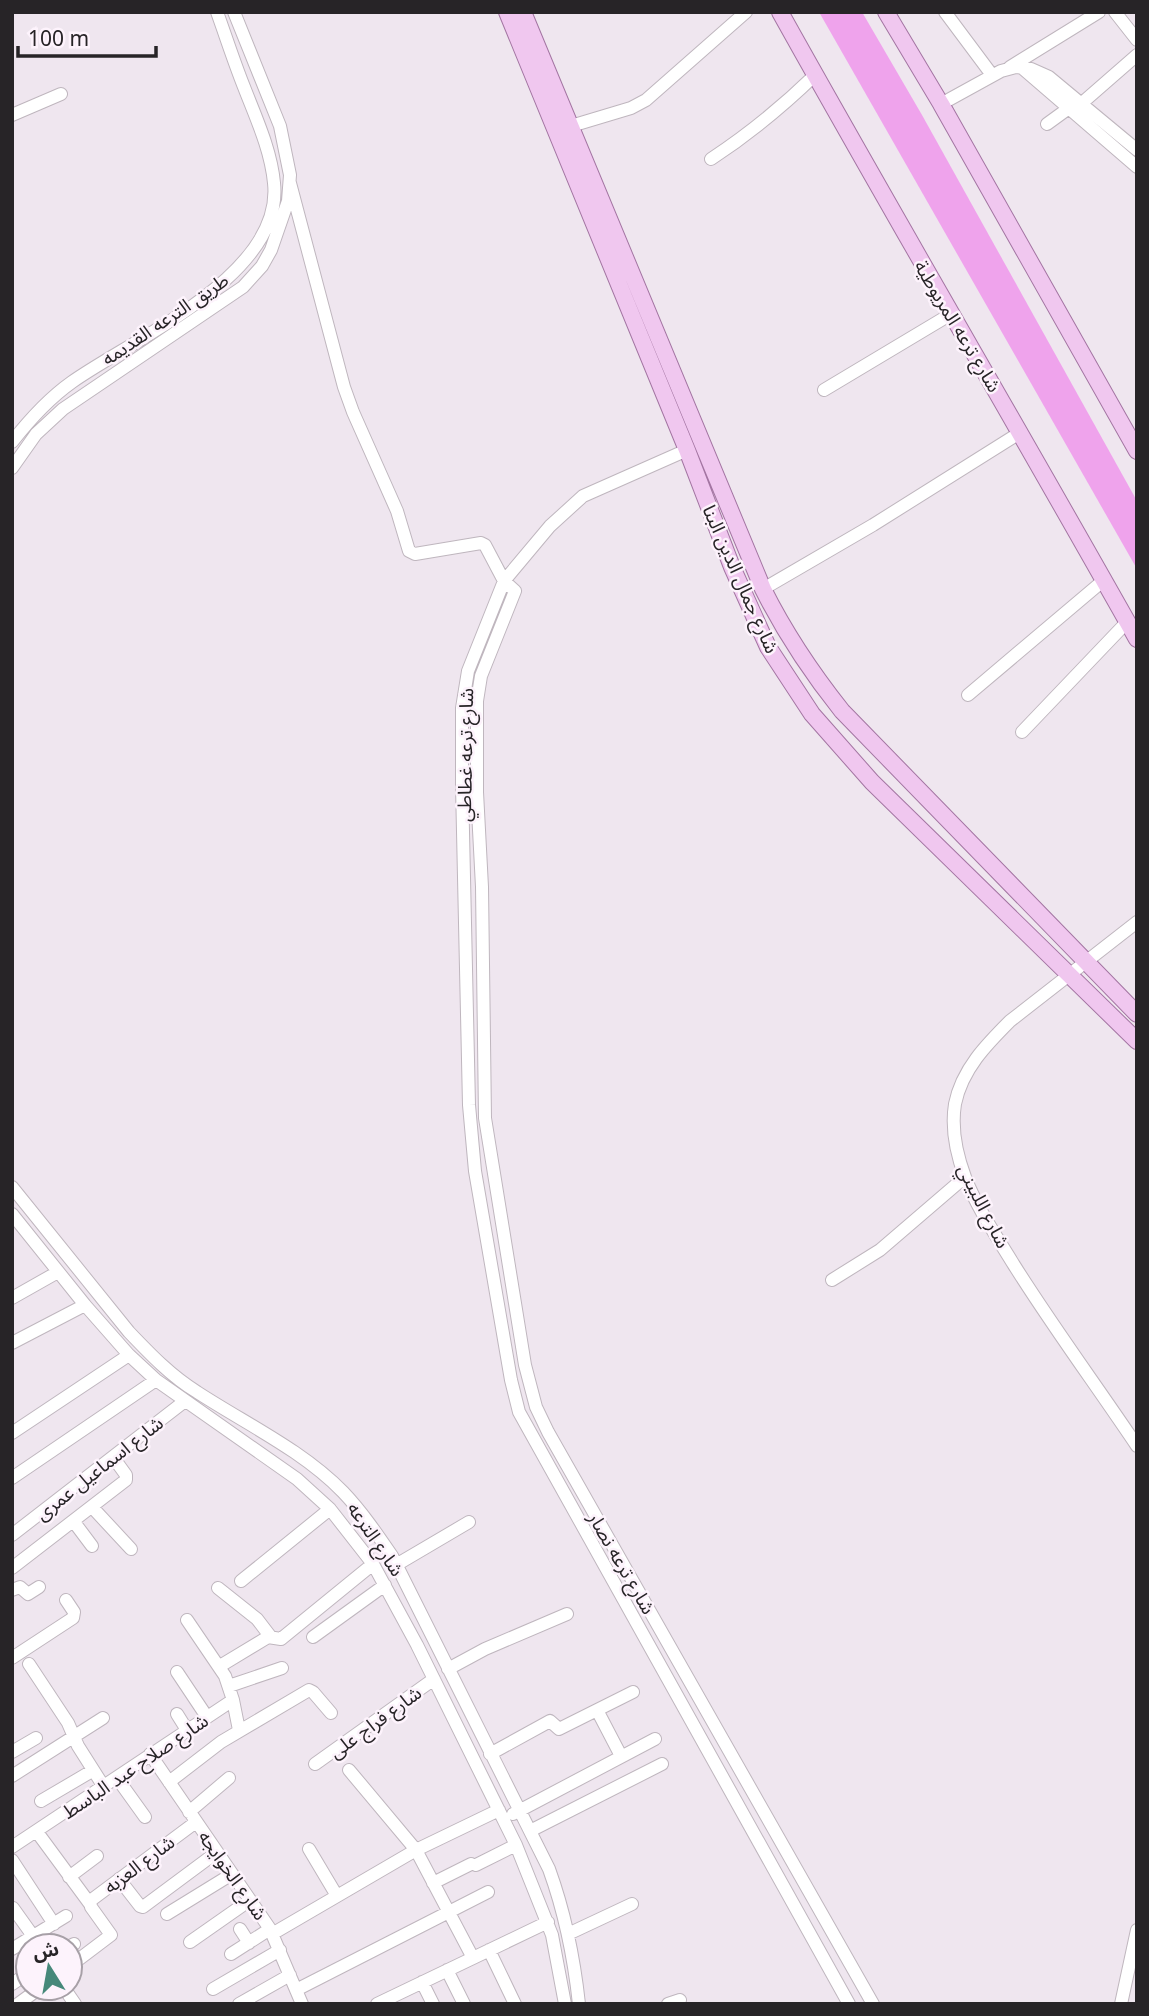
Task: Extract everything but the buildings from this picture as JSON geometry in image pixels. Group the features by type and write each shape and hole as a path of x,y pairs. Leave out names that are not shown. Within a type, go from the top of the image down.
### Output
{"main road":[{"name":"شارع جمال الدين البنا","path":"507,12 687,450 732,567 768,647 812,714 882,792 1137,1041"},
{"name":"شارع جمال الدين البنا","path":"523,12 763,589 808,669 842,711 1137,1014"},
{"name":"شارع ترعه المريوطية","path":"780,12 1137,639"},
{"path":"886,12 1137,451"}],"street":[{"name":"طريق الترعه القديمه","path":"12,442 36,413 70,383 193,313 253,252 272,209 275,190 267,149 217,12"},
{"path":"234,12 280,126 287,150 290,183 348,400 397,512 409,551 415,554 481,543 485,545 509,585"},
{"path":"571,126 631,108 646,100 746,12"},
{"path":"946,12 992,75"},
{"path":"941,104 992,75 1015,68 1100,12"},
{"path":"1115,12 1137,40"},
{"path":"1082,103 1136,57"},
{"path":"1015,68 1040,72 1082,103 1137,167"},
{"path":"1015,68 1114,139 1137,150"},
{"path":"711,159 783,106 815,75"},
{"path":"12,115 61,94"},
{"path":"1047,124 1069,108"},
{"path":"12,468 36,434 63,409 193,313 243,287 262,266 280,227 290,183"},
{"path":"824,390 951,314"},
{"path":"763,589 873,525 1021,432"},
{"name":"شارع ترعه غطاطي","path":"468,1082 462,708 468,671 509,585 550,526 577,500 687,450"},
{"path":"968,695 1104,580"},
{"name":"شارع ترعه غطاطي","path":"484,1082 477,701 487,657 515,593 509,585"},
{"path":"1022,732 1127,622"},
{"name":"شارع اللبيني","path":"1137,922 1010,1021 968,1070 956,1102 953,1126 965,1177 989,1225 1046,1315 1137,1446"},
{"name":"شارع ترعه نصار","path":"468,1082 472,1152 511,1380 519,1412 849,2004"},
{"name":"شارع ترعه نصار","path":"484,1082 487,1136 525,1365 531,1393 541,1419 873,2004"},
{"path":"832,1280 880,1250 965,1177"},
{"name":"شارع الترعه","path":"12,1187 129,1332 150,1354 195,1391 274,1438 309,1463 342,1491 365,1517 396,1565 549,1869 568,1934 579,2004"},
{"path":"483,1216 500,1213"},
{"name":"شارع الترعه","path":"12,1214 129,1355 156,1380 297,1479 330,1509 373,1564 434,1679 516,1845 548,1922 559,1964 565,2004"},
{"path":"12,1298 58,1272"},
{"path":"12,1343 85,1305"},
{"path":"12,1433 129,1355"},
{"path":"12,1478 156,1380"},
{"name":"شارع اسماعيل عمرى","path":"12,1535 185,1401"},
{"path":"12,1568 126,1480 126,1475 113,1457"},
{"path":"92,1507 131,1549"},
{"path":"241,1581 330,1509"},
{"path":"396,1565 469,1521"},
{"path":"74,1522 92,1546"},
{"path":"218,1588 257,1619 270,1636 281,1639 373,1564"},
{"path":"313,1637 385,1585"},
{"path":"12,1590 20,1587 27,1594 39,1587"},
{"path":"12,1658 73,1618 74,1612 66,1600"},
{"path":"448,1669 485,1648 567,1614"},
{"path":"187,1620 220,1666 229,1686 239,1730"},
{"path":"220,1666 270,1636"},
{"path":"29,1664 68,1723 103,1787"},
{"path":"229,1686 282,1668"},
{"path":"177,1672 207,1717"},
{"name":"شارع فراج على","path":"315,1764 434,1679"},
{"path":"169,1782 239,1730 311,1690 331,1713"},
{"path":"490,1754 550,1721 559,1728 633,1692"},
{"name":"شارع صلاح عبد الباسط","path":"12,1847 233,1700"},
{"path":"597,1710 621,1756"},
{"path":"177,1714 187,1730"},
{"path":"12,1776 103,1718"},
{"path":"14,1746 36,1738"},
{"path":"231,1954 416,1850 501,1814 519,1810 654,1739"},
{"name":"شارع الخوايجه","path":"150,1754 271,1931 302,2004"},
{"path":"530,1831 662,1764"},
{"path":"349,1770 416,1850 473,1958"},
{"path":"41,1801 92,1771"},
{"path":"117,1778 145,1817"},
{"name":"شارع العزبه","path":"84,1955 111,1935 89,1904 92,1899 193,1817 229,1778"},
{"path":"37,1832 89,1904"},
{"path":"433,1883 516,1845"},
{"path":"309,1849 337,1896"},
{"path":"119,1879 140,1906 143,1906 217,1852"},
{"path":"69,1877 97,1856"},
{"path":"12,1860 54,1924"},
{"path":"167,1914 232,1874"},
{"path":"296,1990 488,1892"},
{"path":"190,1941 250,1900"},
{"path":"568,1934 632,1904"},
{"path":"13,1908 25,1932"},
{"path":"42,1932 66,1916"},
{"path":"377,2004 548,1922"},
{"path":"240,1929 249,1943"},
{"path":"1121,2004 1137,1930"},
{"path":"213,1989 280,1950"},
{"path":"489,1950 515,2004"},
{"path":"447,1970 464,2004"},
{"path":"239,2004 290,1975"},
{"path":"422,1982 433,2004"}],"shaded area":[{"path":"819,12 862,12 922,115 1137,501 1137,569"}]}
